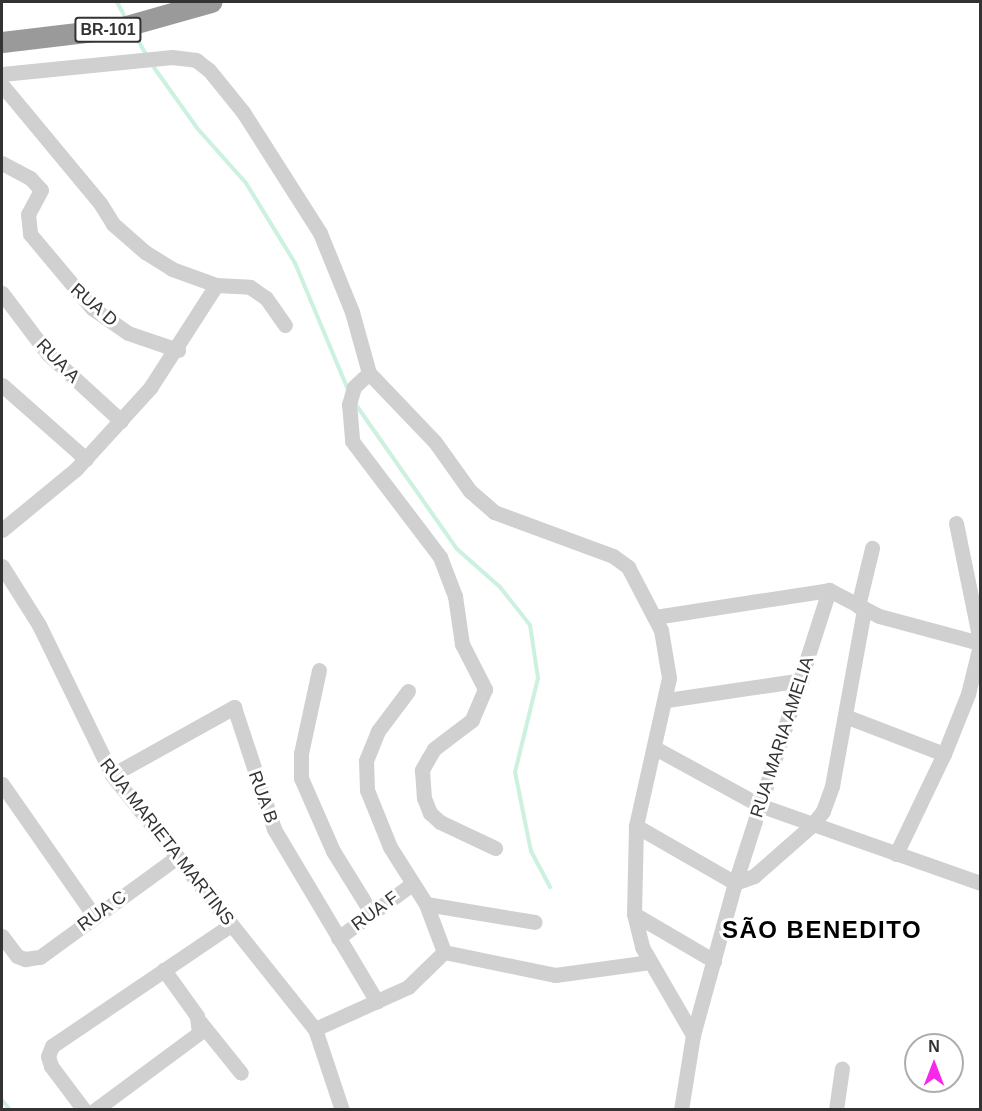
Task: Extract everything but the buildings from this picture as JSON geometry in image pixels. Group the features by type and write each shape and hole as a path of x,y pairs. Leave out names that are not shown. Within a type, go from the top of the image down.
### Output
{"highway":[{"name":"BR-101","path":"2,42 118,28 212,2"}],"street":[{"path":"2,74 172,57 196,60 209,69 243,112 320,233 352,312 369,373 435,442 480,501 505,517 613,556 628,567 655,617 667,653 667,700 636,826 633,914 650,962 693,1035"},
{"path":"2,85 100,203 113,224 172,269 216,285 238,285 259,292 285,325"},
{"name":"RUA D","path":"2,163 30,178 42,192 28,214 30,234 65,279 106,319 129,333 178,350"},
{"path":"2,530 87,459 121,421 178,350 216,285"},
{"name":"RUA A","path":"2,293 48,354 121,421"},
{"path":"369,373 354,387 349,404 352,441 440,557 455,596 462,644 480,674 484,696 467,725 434,749 422,770 421,783 430,813 440,822 495,848"},
{"path":"2,385 87,459"},
{"path":"896,854 944,754 968,694 981,643 956,523"},
{"path":"636,826 735,883 754,876 811,826 829,797 845,716 872,548"},
{"name":"RUA MARIETA MARTINS","path":"2,566 39,626 112,775 315,1029 342,1110"},
{"path":"655,617 829,590 861,608 981,643"},
{"name":"RUA MARIA AMELIA","path":"681,1110 693,1035 735,883 829,590"},
{"path":"319,670 301,753 301,778 333,851 372,914"},
{"path":"667,700 802,680"},
{"path":"408,691 368,749 365,771 376,817 412,884 426,904 444,952"},
{"name":"RUA B","path":"112,775 234,707 274,829 376,1002"},
{"path":"845,716 944,754"},
{"path":"655,748 759,805 811,826 981,883"},
{"path":"2,784 94,916"},
{"name":"RUA C","path":"2,936 25,959 40,957 177,857"},
{"name":"RUA F","path":"338,938 412,884"},
{"path":"426,904 535,922"},
{"path":"633,914 714,962"},
{"path":"84,1110 51,1066 49,1051 231,925"},
{"path":"444,952 555,975 650,962"},
{"path":"315,1029 408,987 444,952"},
{"path":"164,970 200,1022 241,1073"},
{"path":"95,1110 195,1039 200,1022"},
{"path":"836,1110 842,1068"}],"waterway":[{"path":"117,2 126,19"},
{"path":"133,31 147,56"},
{"path":"150,62 197,128 246,183 295,263 348,390"},
{"path":"354,402 457,549 500,587 530,625 538,678 515,772 531,851 550,887"},
{"path":"2,1100 10,1110"}],"district":[{"name":"SÃO BENEDITO","path":"822,930"}]}
